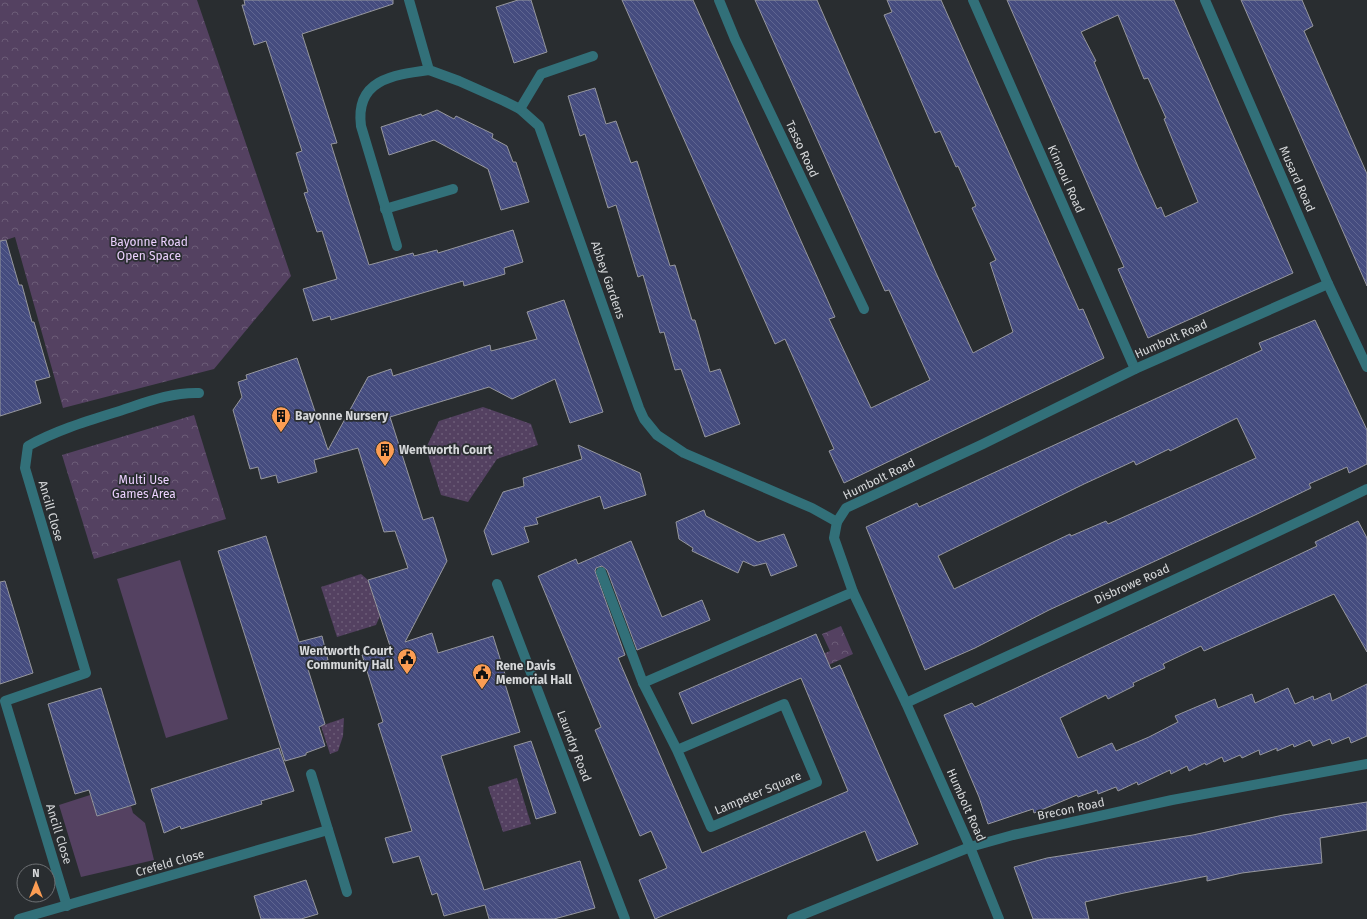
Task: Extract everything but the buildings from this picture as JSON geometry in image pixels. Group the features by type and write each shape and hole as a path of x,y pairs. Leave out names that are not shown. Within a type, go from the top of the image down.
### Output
{"street":[{"path":"397,246 360,126 359,112 362,98 374,84 404,73 429,70 409,0"},
{"name":"Tasso Road","path":"719,0 735,39 864,309"},
{"name":"Kinnoul Road","path":"973,0 1135,369"},
{"name":"Musard Road","path":"1205,0 1328,284 1367,368"},
{"path":"520,109 541,74 593,56"},
{"name":"Abbey Gardens","path":"429,70 459,81 520,109 539,126 644,419 656,434 684,453 812,508 837,522"},
{"path":"385,210 453,189"},
{"name":"Humbolt Road","path":"1000,919 970,847 906,703 853,592 834,538 837,522 846,508 982,444 1135,369 1328,284"},
{"name":"Ancill Close","path":"67,906 2,702 86,673 26,468 28,446 44,437 71,427 173,393 199,393"},
{"name":"Disbrowe Road","path":"906,703 1066,628 1250,546 1367,489"},
{"name":"Lampeter Square","path":"601,572 643,683 677,750 710,827 818,782 784,704 677,750"},
{"name":"Laundry Road","path":"497,584 625,919"},
{"path":"643,683 853,592"},
{"name":"Brecon Road","path":"792,919 970,847 1013,835 1172,800 1367,764"},
{"path":"311,774 347,892"},
{"name":"Crefeld Close","path":"19,919 328,830"}],"green space":[{"name":"Bayonne Road Open Space","path":"0,0 197,0 291,276 214,369 63,408 15,237 0,242"},
{"path":"483,407 531,424 538,445 497,459 468,502 441,495 426,448 439,421"},
{"name":"Multi Use Games Area","path":"194,415 226,519 94,559 62,455"},
{"path":"180,560 228,719 166,738 117,579"},
{"path":"361,574 368,580 380,616 376,625 337,637 321,587"},
{"path":"841,626 853,654 804,676 799,664 830,651 822,634"},
{"path":"344,718 343,736 338,751 330,754 321,726"},
{"path":"517,778 531,824 503,832 488,787"},
{"path":"90,795 97,816 131,806 133,813 145,823 154,860 81,877 59,805"}],"place":[{"name":"Bayonne Nursery","path":"281,433"},
{"name":"Wentworth Court","path":"385,467"},
{"name":"Wentworth Court Community Hall","path":"407,675"},
{"name":"Rene Davis Memorial Hall","path":"482,690"}]}
